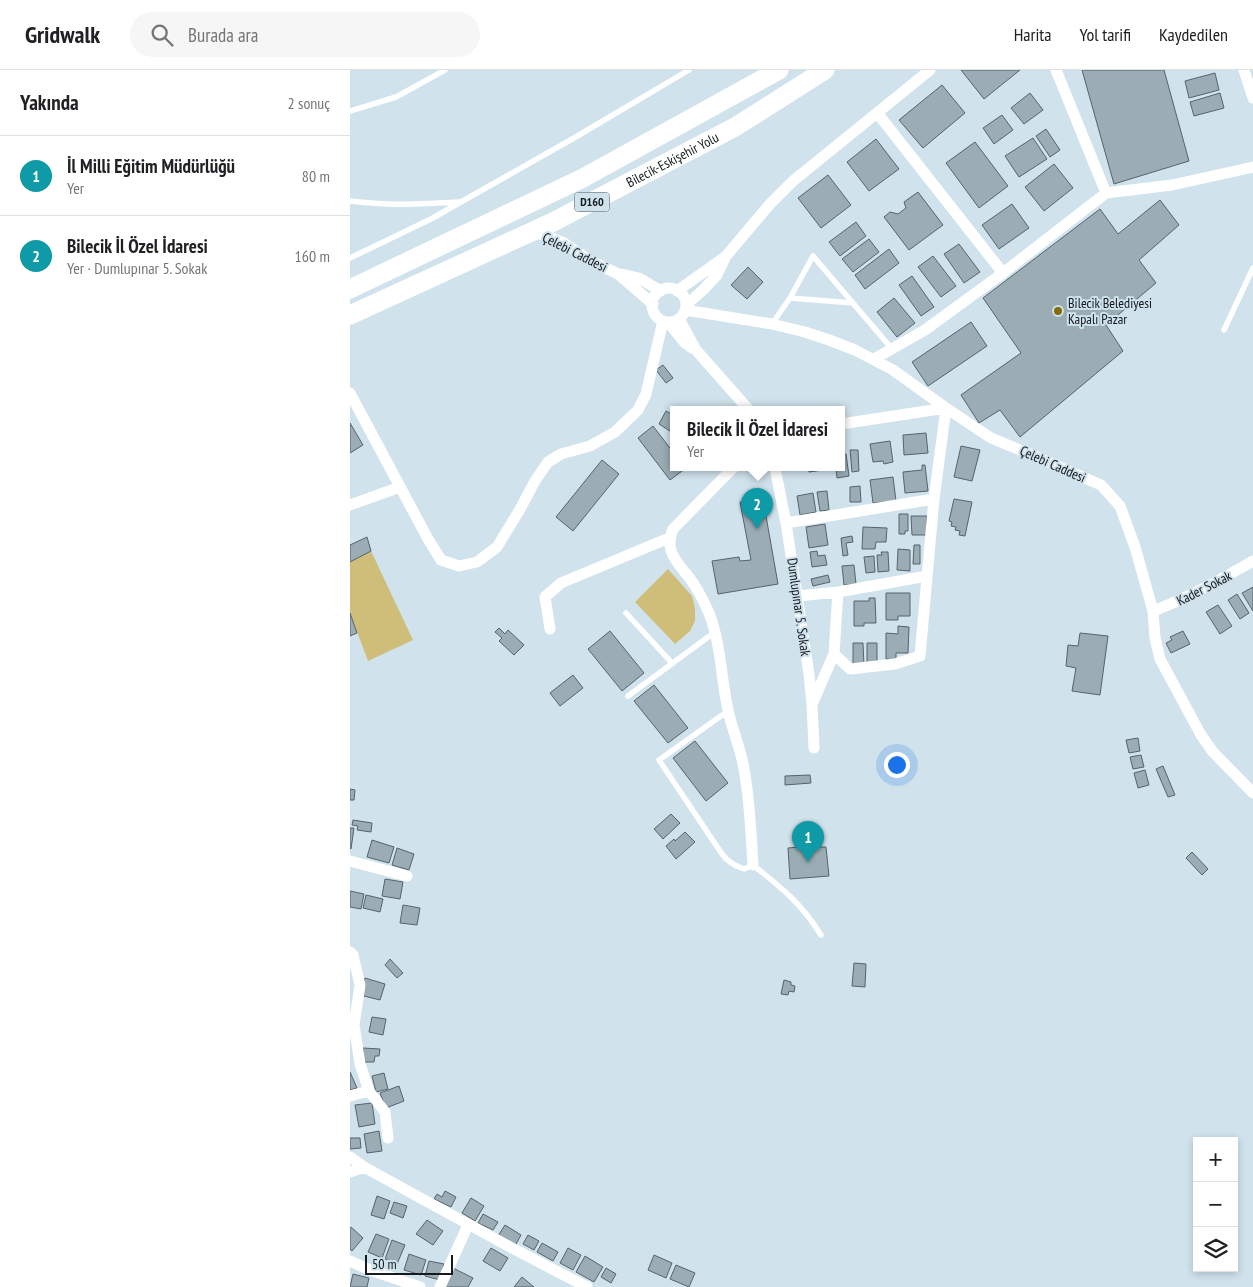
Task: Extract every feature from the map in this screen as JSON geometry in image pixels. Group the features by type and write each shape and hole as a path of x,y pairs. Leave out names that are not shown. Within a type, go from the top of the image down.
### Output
{"main road":[{"name":"Bilecik-Eskişehir Yolu","path":"350,289 583,178 779,70"},
{"name":"Bilecik-Eskişehir Yolu","path":"350,315 553,222 735,127 825,70"}],"street":[{"path":"350,393 441,560 459,566 476,562 496,547 548,462 561,454 590,446 615,432 638,410 676,315 682,294 672,289 661,291 657,294 653,304 658,318 676,315 717,275 726,256 770,204 819,159 878,114 930,70"},
{"path":"1056,70 1106,193"},
{"path":"1244,70 1251,84 1253,98"},
{"path":"878,114 1003,273"},
{"path":"874,359 925,330 1003,273 1106,193 1172,185 1253,167"},
{"name":"Çelebi Caddesi","path":"533,231 564,243 592,261 616,273 653,304"},
{"path":"677,291 726,256"},
{"name":"Çelebi Caddesi","path":"616,273 639,278 661,291"},
{"name":"Çelebi Caddesi","path":"676,315 772,324 805,332 855,350 893,370 991,438 1101,485 1120,506 1135,548 1153,611 1154,638 1160,659 1205,741 1253,793"},
{"path":"676,315 696,350 745,406"},
{"path":"834,654 850,669 895,664 920,656 934,499 946,408 845,423"},
{"path":"730,471 672,529 669,546 672,556 694,584 709,614 715,632 728,711 744,767 753,865"},
{"name":"Dumlupınar 5. Sokak","path":"776,471 798,596 812,704 814,748"},
{"path":"350,505 400,487"},
{"path":"786,523 934,499"},
{"path":"550,629 545,597 561,583 669,538"},
{"name":"Kader Sokak","path":"1153,611 1175,603 1253,561"},
{"path":"798,596 838,592 927,576"},
{"path":"812,704 834,654 838,592"},
{"path":"350,861 407,876"},
{"path":"350,952 353,955 360,984 353,1010 360,1064 369,1091 385,1112 388,1138"},
{"path":"350,1096 369,1091"},
{"path":"350,1157 364,1167 468,1225 587,1287"},
{"path":"350,1172 364,1167"},
{"path":"440,1287 468,1225"},
{"path":"350,1260 370,1270 420,1287"}],"lane":[{"path":"350,110 396,97 446,70"},
{"path":"350,258 462,202 689,70"},
{"path":"350,201 380,204 462,202"},
{"path":"772,324 790,298 813,256 892,349"},
{"path":"1224,330 1253,268"},
{"path":"790,298 853,303"},
{"path":"626,614 672,663"},
{"path":"628,696 715,632"},
{"path":"728,711 659,760 727,860 744,868 753,865 792,897 813,922 821,935"}],"shaded area":[{"path":"371,551 413,640 368,661 350,613 350,562"},
{"path":"668,569 692,596 695,608 695,621 690,631 675,644 635,602"}],"building":[{"path":"961,70 1020,70 984,99"},
{"path":"1082,70 1164,70 1189,161 1114,184"},
{"path":"1215,73 1219,90 1189,98 1185,81"},
{"path":"942,85 965,113 923,148 899,120"},
{"path":"1030,93 1043,110 1024,124 1011,108"},
{"path":"1220,93 1224,108 1194,116 1190,102"},
{"path":"1002,115 1013,130 994,144 983,128"},
{"path":"1046,129 1060,150 1050,157 1036,136"},
{"path":"1033,138 1047,159 1019,177 1005,156"},
{"path":"876,139 899,169 869,191 847,162"},
{"path":"975,142 1008,186 979,208 946,163"},
{"path":"1054,164 1073,188 1044,211 1025,187"},
{"path":"828,175 851,205 821,228 798,198"},
{"path":"918,192 943,225 909,250 884,217 890,212 898,214 906,208 904,202"},
{"name":"Bilecik Belediyesi Kapalı Pazar","path":"1160,200 1179,225 1139,260 1156,283 1106,325 1123,351 1020,437 1000,410 979,423 961,395 1021,353 983,298 1100,209 1118,234"},
{"path":"1012,204 1029,228 999,249 982,225"},
{"path":"856,222 866,236 840,256 829,242"},
{"path":"869,239 879,252 853,272 842,259"},
{"path":"959,244 980,272 964,283 944,254"},
{"path":"889,249 899,263 865,289 855,275"},
{"path":"933,256 956,286 941,297 918,267"},
{"path":"748,267 763,282 747,299 731,285"},
{"path":"912,276 934,307 921,316 899,285"},
{"path":"894,298 915,323 897,337 877,312"},
{"path":"971,322 987,346 928,386 912,362"},
{"path":"663,365 673,378 666,383 656,370"},
{"path":"666,411 670,413 670,431 659,424"},
{"path":"350,423 363,445 350,453"},
{"path":"653,426 670,448 670,471 682,471 670,480 638,438"},
{"path":"926,433 928,453 904,455 903,435"},
{"path":"890,441 893,462 884,464 883,461 873,462 870,444"},
{"path":"961,446 980,450 972,481 954,477"},
{"path":"850,450 858,450 859,471 852,472"},
{"path":"845,454 849,476 837,478 836,471 845,471"},
{"path":"602,460 619,474 573,531 556,517"},
{"path":"922,465 925,465 928,491 905,493 903,472 922,470"},
{"path":"893,477 896,501 873,503 870,480"},
{"path":"860,486 861,502 850,502 850,487"},
{"path":"827,491 829,510 820,511 817,492"},
{"path":"813,493 816,512 800,515 797,496"},
{"path":"763,499 778,584 718,594 712,561 739,557 740,561 751,560 740,502"},
{"path":"954,499 972,502 965,536 959,535 960,531 955,530 956,527 951,526 952,522 949,521"},
{"path":"899,514 908,514 908,531 905,531 905,534 899,534"},
{"path":"911,516 927,516 927,535 912,535"},
{"path":"825,524 828,545 809,548 806,527"},
{"path":"863,527 887,528 886,542 876,542 875,549 862,549"},
{"path":"852,536 853,542 846,543 848,555 843,556 841,538"},
{"path":"367,537 371,551 350,562 350,545"},
{"path":"914,545 920,545 920,564 913,564"},
{"path":"898,549 910,550 910,571 897,570"},
{"path":"817,551 818,556 825,555 827,565 812,567 810,552"},
{"path":"881,552 888,552 889,571 878,572 877,555 882,555"},
{"path":"874,556 875,572 866,573 864,557"},
{"path":"854,565 856,584 844,585 842,566"},
{"path":"828,575 830,582 813,586 811,579"},
{"path":"1253,587 1253,611 1242,593"},
{"path":"886,593 910,593 910,616 898,616 898,620 886,620"},
{"path":"1237,594 1249,613 1240,619 1228,600"},
{"path":"869,598 875,598 876,623 864,623 864,626 854,626 854,601 869,601"},
{"path":"1218,605 1232,626 1220,634 1206,612"},
{"path":"350,613 357,633 350,636"},
{"path":"898,626 909,627 908,653 896,653 896,660 886,659 886,633 898,634"},
{"path":"499,628 505,634 508,630 524,645 514,655 499,641 502,638 495,632"},
{"path":"610,631 644,673 622,691 588,649"},
{"path":"1183,631 1190,644 1171,653 1166,643 1172,640 1170,637"},
{"path":"1080,633 1108,636 1100,695 1072,691 1076,668 1066,666 1068,645 1078,646"},
{"path":"853,643 863,643 864,666 853,666"},
{"path":"867,643 877,643 877,666 867,666"},
{"path":"573,675 583,688 560,706 550,693"},
{"path":"654,685 688,728 668,743 634,701"},
{"path":"1138,738 1140,751 1129,753 1126,740"},
{"path":"695,741 728,783 706,801 673,758"},
{"path":"1141,755 1144,767 1133,769 1130,757"},
{"path":"1163,766 1175,795 1168,797 1156,769"},
{"path":"1145,770 1149,785 1138,788 1134,773"},
{"path":"810,775 811,783 785,785 785,776"},
{"path":"350,789 355,790 354,800 350,800"},
{"path":"671,814 680,823 663,839 654,829"},
{"path":"353,820 372,823 371,832 357,830 358,826 352,825"},
{"path":"350,828 354,828 351,849 350,848"},
{"path":"685,832 695,842 676,859 666,846"},
{"path":"372,840 394,847 389,863 367,857"},
{"path":"800,844 826,847 829,876 790,879 788,848 798,847"},
{"path":"397,848 414,854 409,870 392,865"},
{"path":"1192,852 1208,869 1202,875 1186,858"},
{"path":"385,879 403,882 400,899 382,896"},
{"path":"350,891 364,894 361,909 350,907"},
{"path":"366,895 383,899 380,912 363,908"},
{"path":"403,905 420,908 417,925 400,923"},
{"path":"390,959 403,973 397,978 385,965"},
{"path":"854,963 866,964 865,987 852,986"},
{"path":"365,978 385,984 380,1000 360,995"},
{"path":"784,980 791,982 791,985 795,986 794,992 789,991 788,995 781,994"},
{"path":"372,1017 386,1019 383,1035 369,1032"},
{"path":"363,1048 380,1049 379,1056 375,1056 374,1062 363,1062"},
{"path":"350,1072 357,1088 350,1090"},
{"path":"384,1073 388,1089 376,1092 372,1076"},
{"path":"399,1086 404,1101 386,1108 380,1093"},
{"path":"372,1103 375,1124 359,1127 355,1105"},
{"path":"379,1131 382,1151 367,1153 364,1134"},
{"path":"350,1138 360,1138 361,1148 350,1149"},
{"path":"445,1191 456,1197 451,1207 434,1199 437,1194 442,1197"},
{"path":"377,1196 390,1201 384,1219 371,1215"},
{"path":"471,1198 484,1206 475,1221 462,1213"},
{"path":"394,1202 407,1206 403,1218 390,1213"},
{"path":"483,1214 498,1222 493,1230 478,1223"},
{"path":"427,1220 443,1231 433,1245 416,1234"},
{"path":"505,1225 521,1235 515,1246 498,1236"},
{"path":"351,1227 363,1238 352,1251 350,1249"},
{"path":"376,1234 389,1239 382,1258 368,1252"},
{"path":"528,1235 539,1241 534,1250 523,1244"},
{"path":"392,1240 405,1245 397,1264 385,1259"},
{"path":"542,1243 558,1252 553,1261 537,1252"},
{"path":"491,1248 508,1258 500,1271 483,1261"},
{"path":"568,1248 581,1255 573,1270 560,1263"},
{"path":"409,1254 426,1260 421,1275 404,1270"},
{"path":"654,1255 672,1263 666,1278 648,1270"},
{"path":"585,1256 603,1267 594,1282 576,1272"},
{"path":"429,1261 444,1264 440,1280 425,1276"},
{"path":"676,1265 695,1273 689,1287 670,1279"},
{"path":"453,1268 473,1278 468,1287 444,1287"},
{"path":"606,1268 616,1274 611,1283 601,1277"},
{"path":"353,1274 369,1278 367,1287 350,1287"},
{"path":"522,1277 534,1287 514,1287"}],"place":[{"name":"Bilecik Belediyesi Kapalı Pazar","path":"1058,311"},
{"name":"Bilecik İl Özel İdaresi","path":"757,529"},
{"name":"İl Milli Eğitim Müdürlüğü","path":"808,862"}]}
